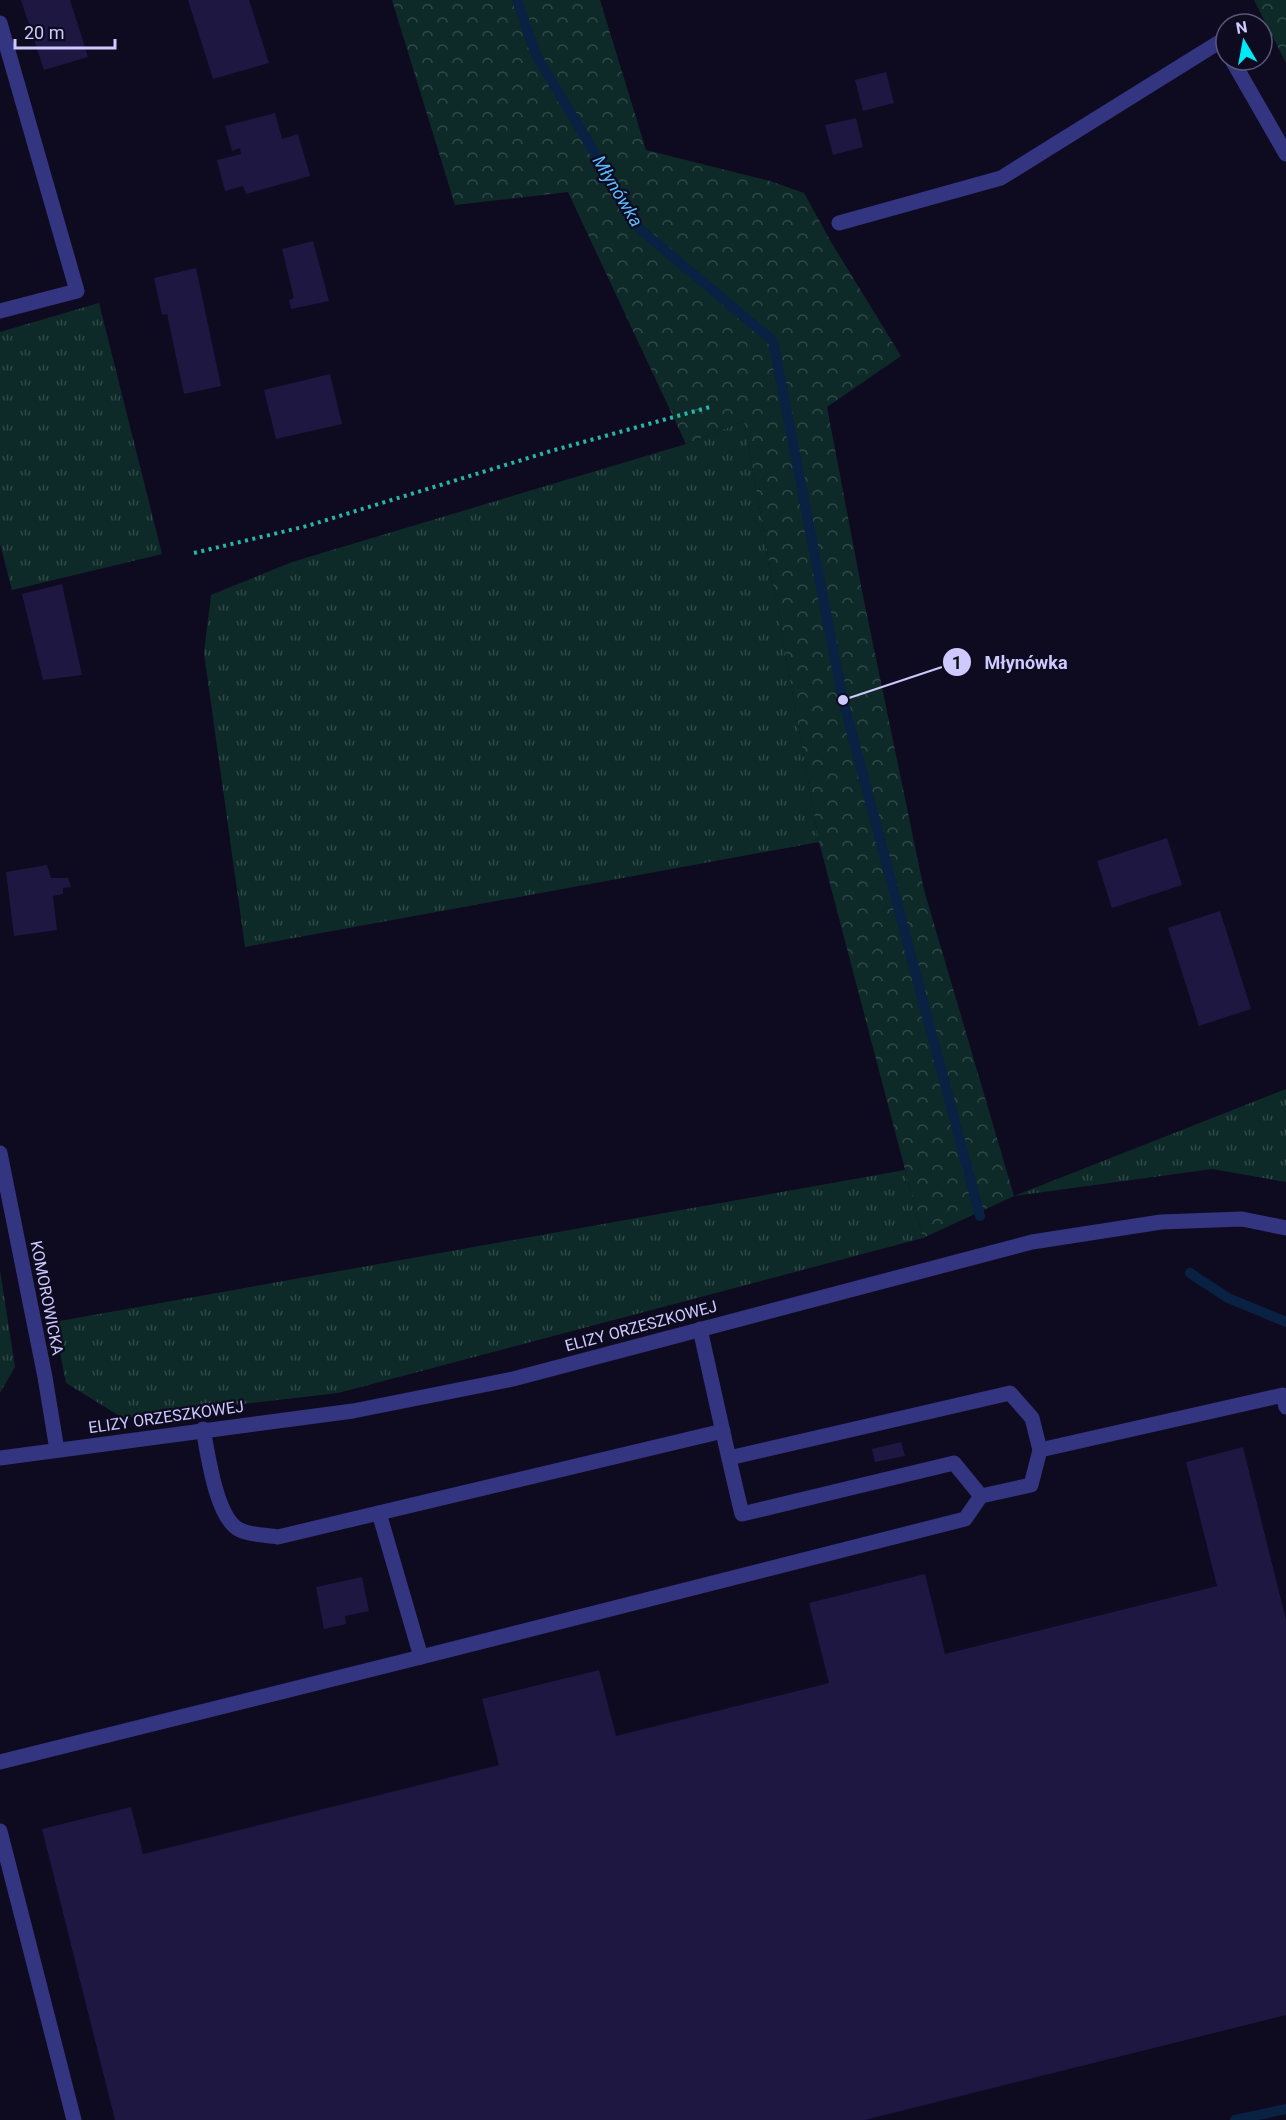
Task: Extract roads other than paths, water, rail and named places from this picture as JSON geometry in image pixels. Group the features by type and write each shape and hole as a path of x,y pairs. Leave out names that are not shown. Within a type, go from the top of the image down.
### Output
{"street":[{"path":"0,23 77,291 0,312"},
{"path":"839,223 1001,178 1214,45"},
{"path":"1239,72 1286,154"},
{"name":"KOMOROWICKA","path":"0,1153 45,1377 57,1450"},
{"name":"ELIZY ORZESZKOWEJ","path":"0,1458 203,1429 353,1411 513,1379 1032,1242 1098,1230 1161,1222 1242,1219 1286,1228"},
{"path":"700,1329 742,1514 954,1463 981,1496"},
{"path":"0,1762 965,1518 981,1496 1031,1485 1040,1450 1032,1418 1010,1393 729,1458"},
{"path":"1040,1450 1283,1395 1286,1407"},
{"path":"203,1429 211,1474 224,1514 239,1530 278,1537 723,1431"},
{"path":"379,1513 421,1657"},
{"path":"0,1831 74,2120"}],"waterway":[{"name":"Młynówka","path":"517,0 536,55 641,230 773,341 843,700 980,1216"},
{"name":"Młynówka","path":"1190,1273 1228,1298 1286,1322"},
{"path":"1235,2120 1286,2109"}],"place":[{"name":"Młynówka","path":"843,700"}]}
